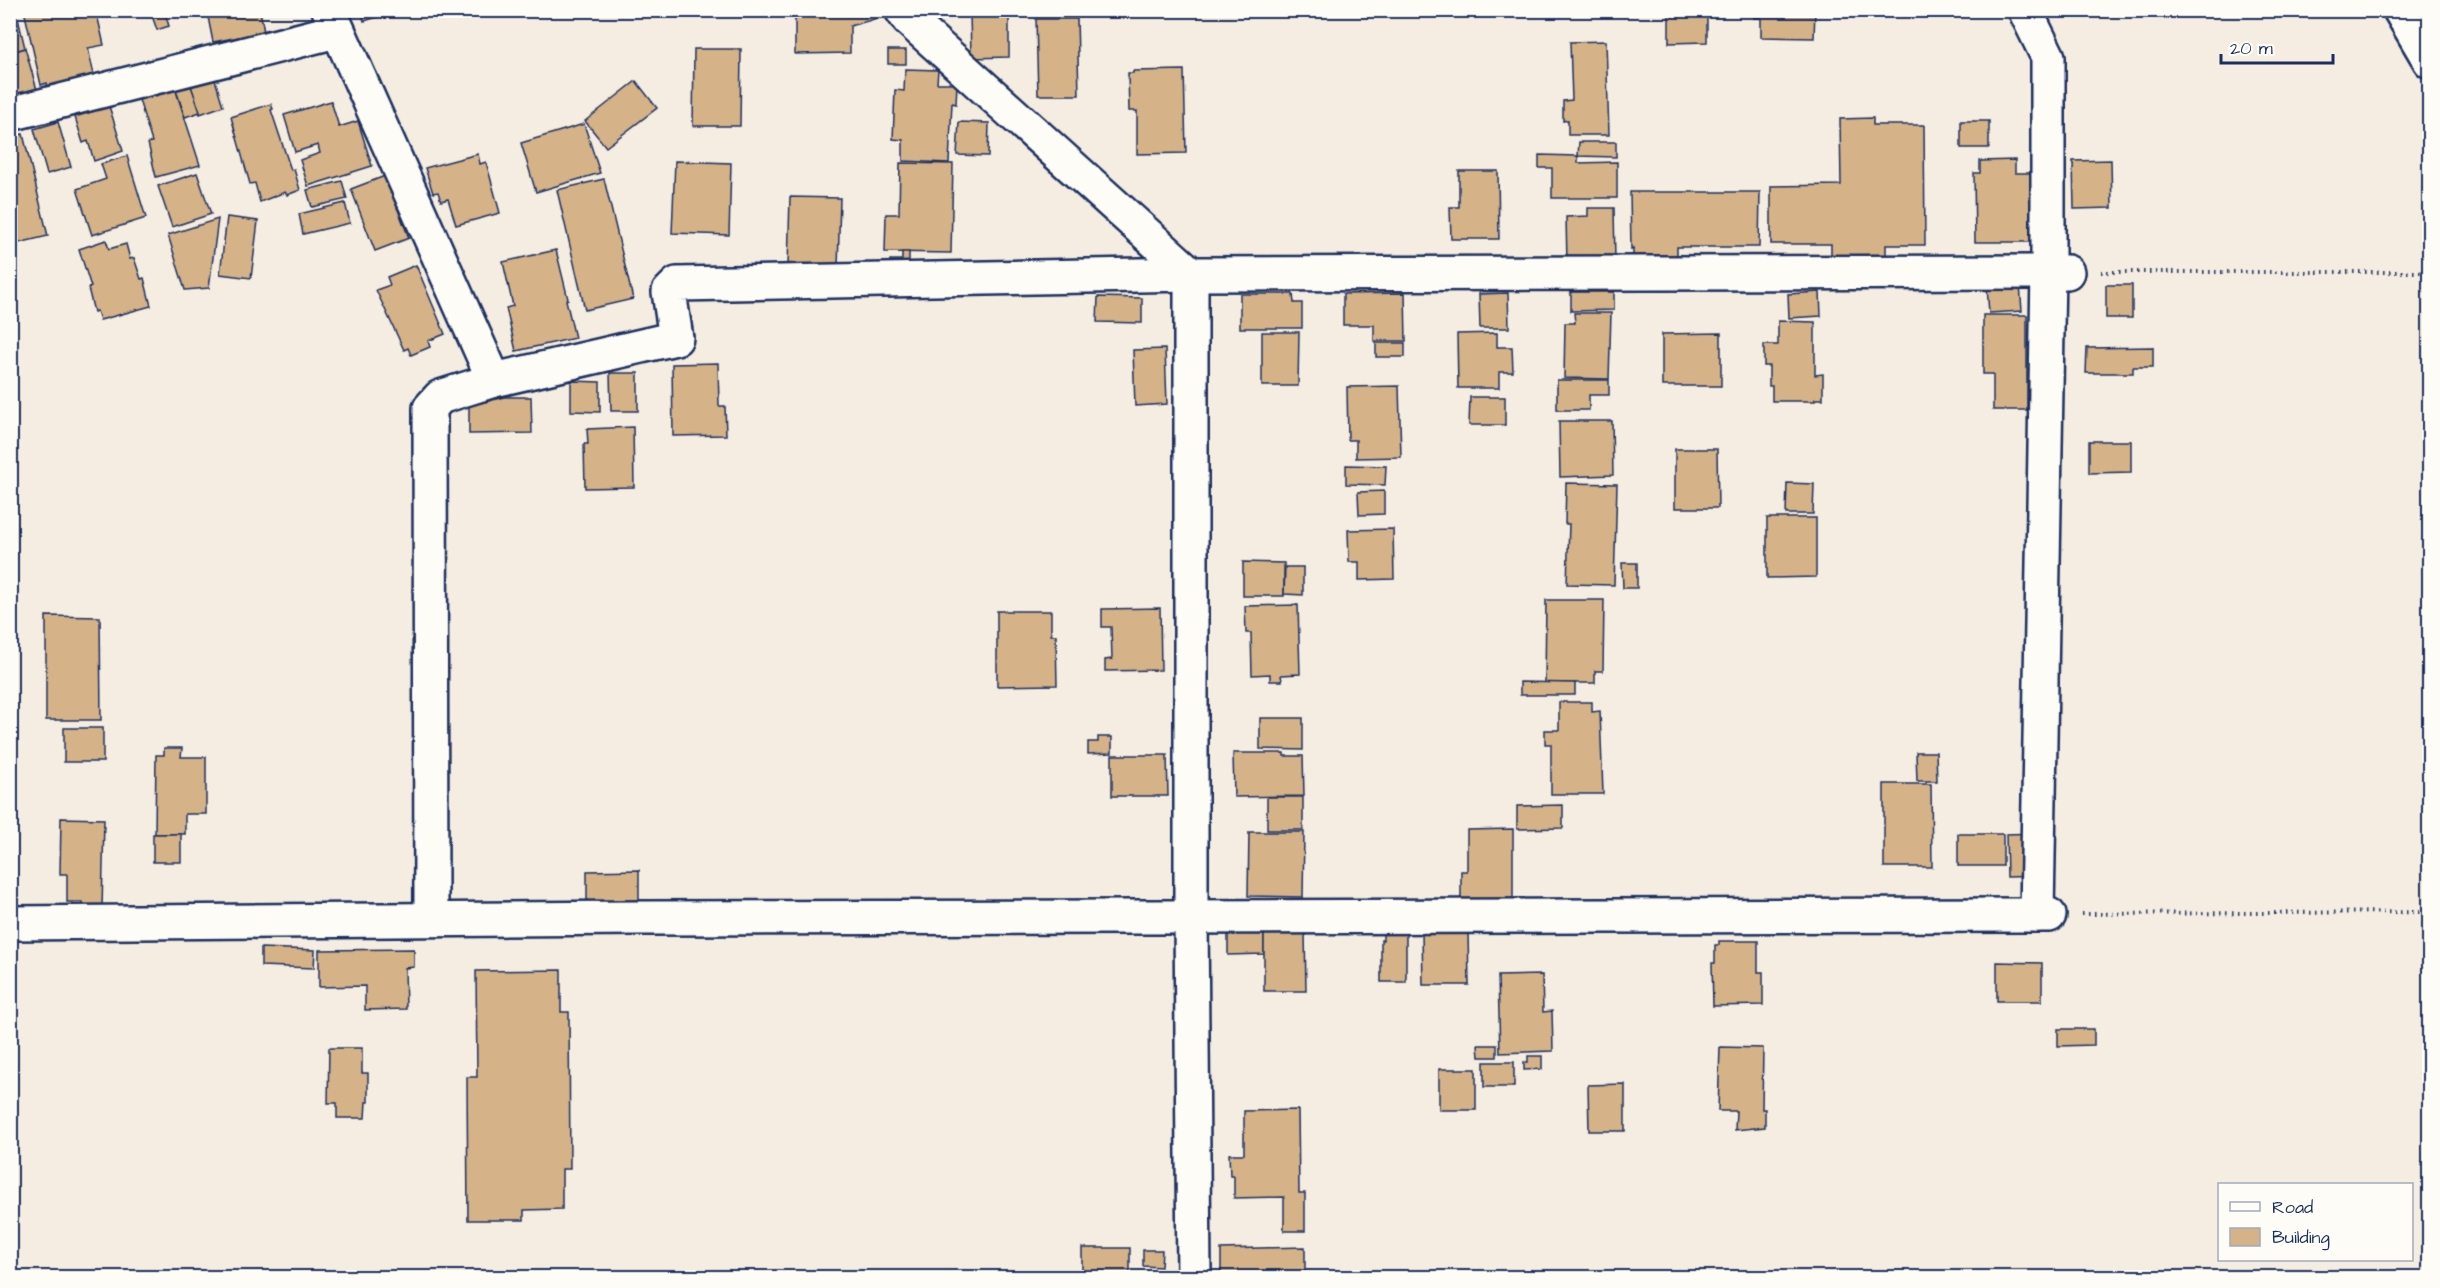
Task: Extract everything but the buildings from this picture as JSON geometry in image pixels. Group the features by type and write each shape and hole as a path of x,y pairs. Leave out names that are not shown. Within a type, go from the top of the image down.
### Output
{"street":[{"path":"902,10 909,20 1191,274 1191,917 1194,1278"},
{"path":"10,923 2043,915 2057,271 2048,57 2025,10"},
{"path":"2400,10 2430,61"},
{"path":"10,114 332,21 494,380"},
{"path":"431,920 430,408 440,397 494,380 676,338 669,292 677,284 1191,274 2057,271"}],"path":[{"path":"2057,271 2430,272"},
{"path":"2043,915 2430,912"}]}
